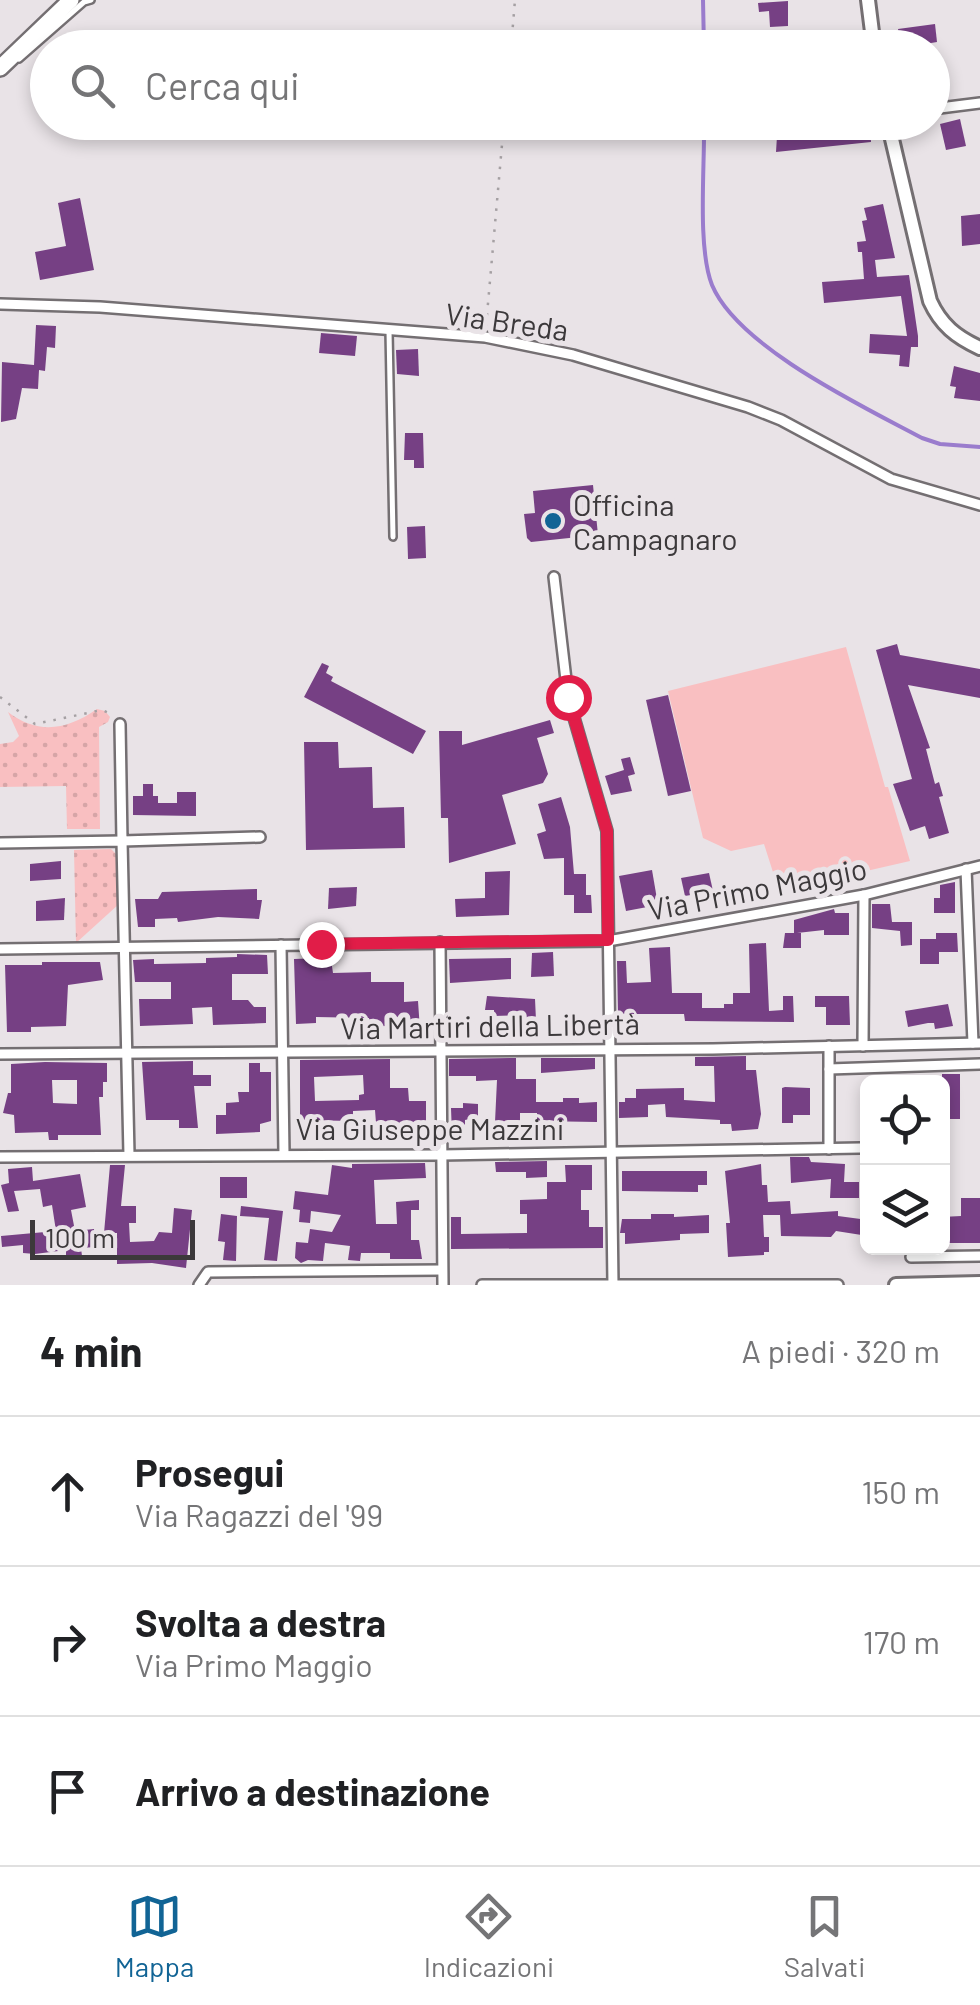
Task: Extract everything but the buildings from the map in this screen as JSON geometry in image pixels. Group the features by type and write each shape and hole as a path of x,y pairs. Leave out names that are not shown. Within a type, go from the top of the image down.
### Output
{"highway":[{"path":"41,30 71,0"},
{"path":"0,70 30,40"}],"main road":[{"path":"868,0 872,30"},
{"path":"892,140 930,302 938,318 958,338 980,348"},
{"path":"896,1285 980,1283"}],"street":[{"path":"950,107 980,103"},
{"name":"Via Breda","path":"0,304 100,306 485,337 573,355 748,407 781,420 891,479 980,505"},
{"path":"554,578 568,697 607,831 612,1284"},
{"path":"120,724 130,1155"},
{"path":"0,843 260,837"},
{"name":"Via Primo Maggio","path":"0,949 608,940 864,894 980,866"},
{"path":"966,868 976,1043"},
{"path":"863,1046 864,894"},
{"path":"440,942 442,1285"},
{"path":"281,945 284,1154"},
{"name":"Via Martiri della Libertà","path":"0,1054 976,1043"},
{"path":"829,1046 829,1150"},
{"path":"828,1070 980,1064"},
{"name":"Via Giuseppe Mazzini","path":"0,1157 860,1148"},
{"path":"911,1258 980,1256"},
{"path":"200,1285 208,1272 442,1270"},
{"path":"482,1285 838,1285"}],"lane":[{"path":"54,30 91,0"},
{"path":"0,70 30,51"},
{"path":"389,331 393,537"}],"path":[{"path":"512,30 515,0"},
{"path":"485,337 502,140"},
{"path":"0,697 35,724 102,710 120,724"}],"shaded area":[{"path":"846,647 910,861 779,891 764,844 731,851 703,838 668,691"},
{"path":"97,709 110,717 99,727 100,829 67,829 66,786 0,787 0,744 13,742 19,736 8,712 30,724 52,727 75,722"},
{"path":"111,849 118,856 119,904 76,943 74,850"}],"waterway":[{"path":"703,0 704,30"},
{"path":"704,140 707,269 726,308 774,352 868,409 922,438 940,444 980,447"}],"place":[{"name":"Officina Campagnaro","path":"553,521"}],"route":[{"path":"321,944 608,940 607,831 568,697"}]}
